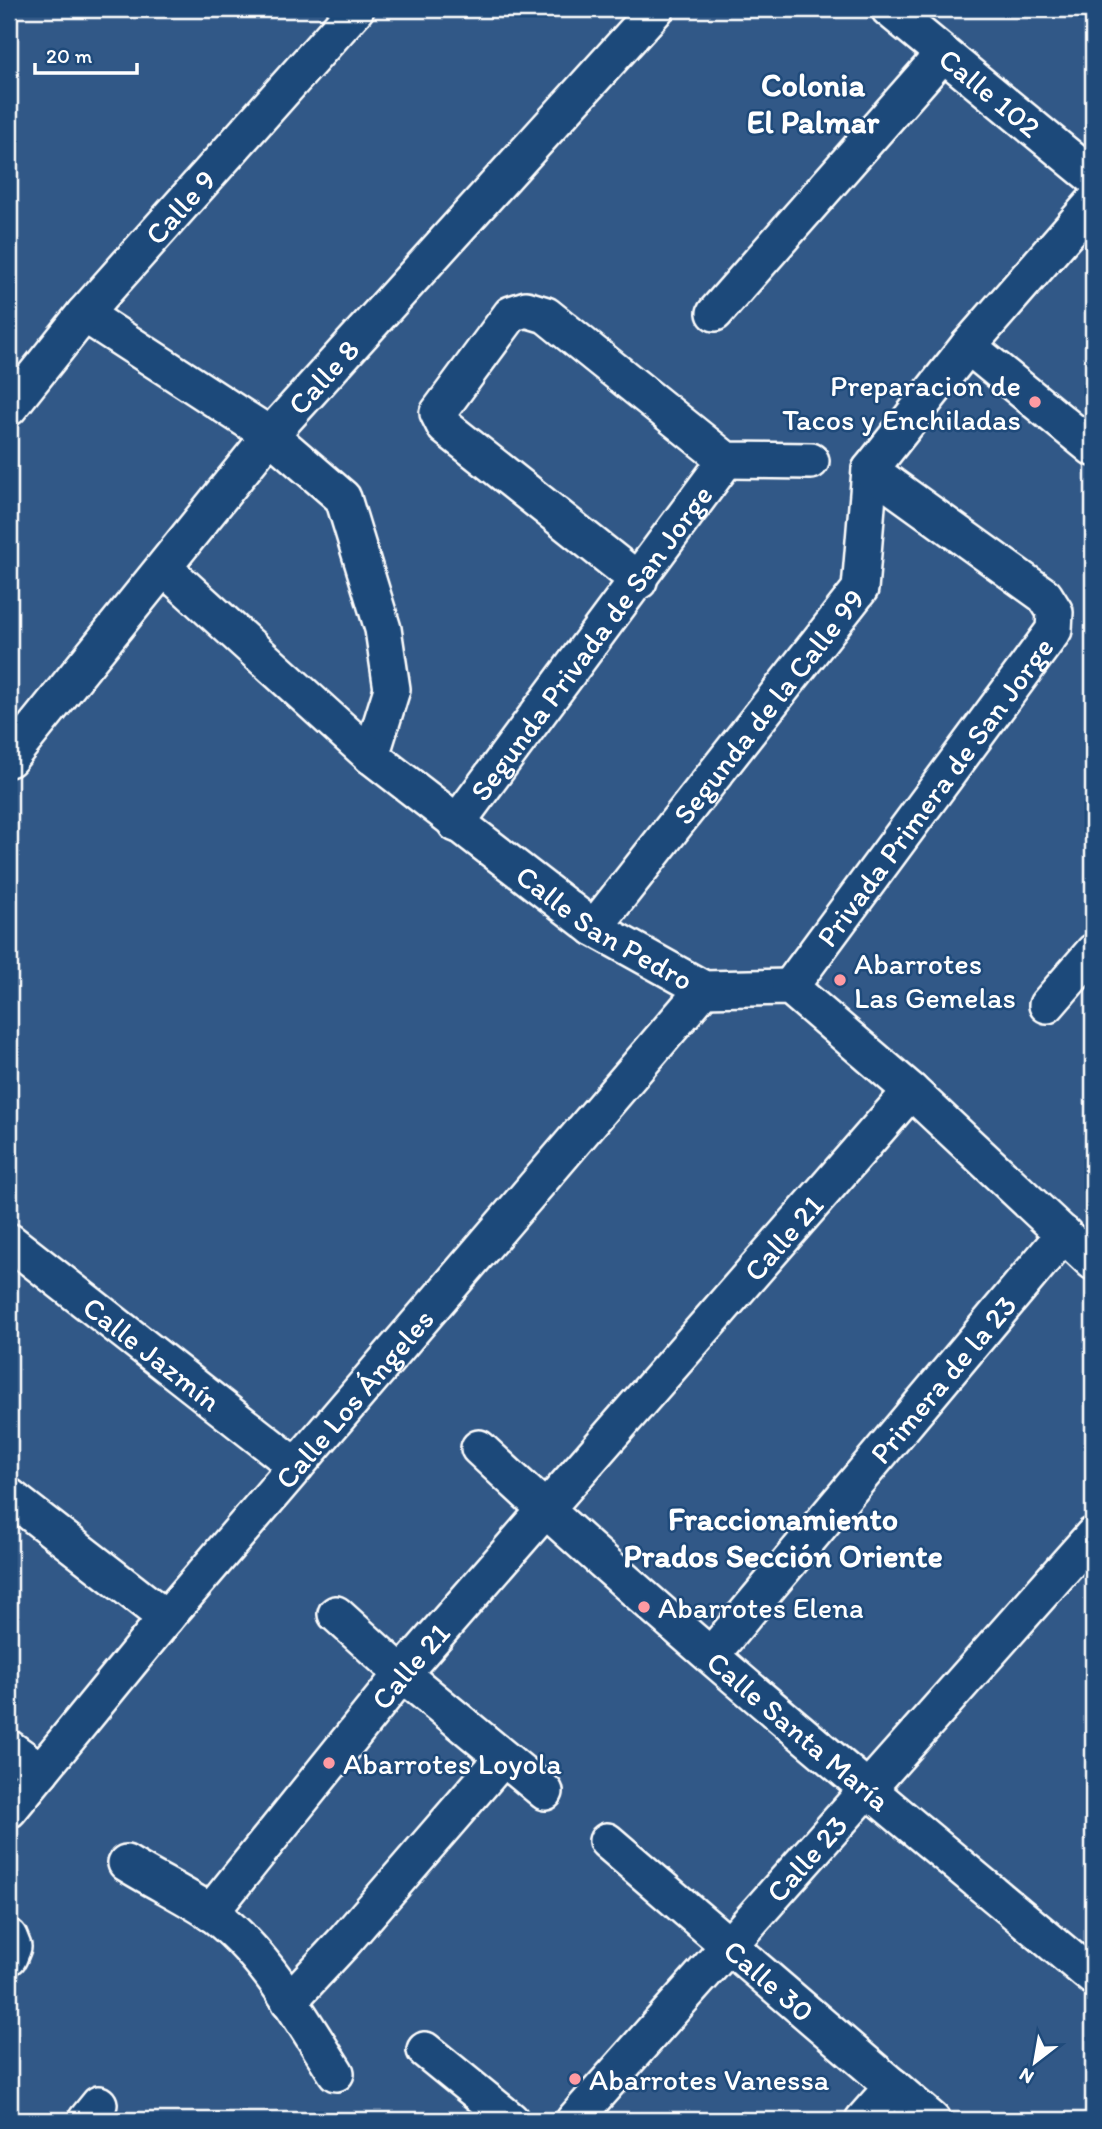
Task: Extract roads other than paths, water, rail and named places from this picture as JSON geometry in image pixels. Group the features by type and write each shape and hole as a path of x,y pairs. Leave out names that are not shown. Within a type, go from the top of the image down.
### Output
{"street":[{"name":"Calle 9","path":"9,408 84,314 356,9"},
{"name":"Calle 8","path":"9,759 270,435 656,9"},
{"name":"Calle 102","path":"889,9 1093,177"},
{"path":"715,313 942,55"},
{"path":"870,470 968,346 1093,203"},
{"path":"639,581 445,427 438,413 444,401 511,314 526,309 547,315 726,460 811,461"},
{"path":"84,314 270,435 343,498 383,629 392,689 371,756"},
{"path":"968,346 1093,448"},
{"name":"Segunda Privada de San Jorge","path":"456,824 639,581 726,460"},
{"name":"Segunda de la Calle 99","path":"594,928 860,589 870,470"},
{"name":"Privada Primera de San Jorge","path":"790,987 1054,630 1055,612 1045,596 870,470"},
{"name":"Calle San Pedro","path":"164,568 371,756 594,928 704,989 790,987"},
{"path":"1048,1005 1093,952"},
{"path":"790,987 911,1091 1093,1262"},
{"name":"Calle Los Ángeles","path":"9,1810 166,1618 704,989"},
{"name":"Calle 21","path":"210,1913 402,1674 911,1091"},
{"name":"Primera de la 23","path":"712,1654 1064,1234"},
{"name":"Calle Jazmín","path":"9,1241 296,1466"},
{"name":"Calle Santa María","path":"479,1448 546,1511 868,1790 1093,1977"},
{"path":"9,1496 166,1618"},
{"name":"Calle 23","path":"574,2120 868,1790 1090,1547"},
{"path":"337,1615 402,1674 545,1792"},
{"path":"9,1748 41,1771"},
{"path":"289,2001 343,1943 503,1758"},
{"name":"Calle 30","path":"607,1841 727,1947 932,2120"},
{"path":"125,1863 210,1913 266,1967 336,2073"},
{"path":"9,1937 13,1947 9,1958"},
{"path":"425,2050 511,2120"},
{"path":"863,2120 893,2086"}],"place":[{"name":"Preparacion de Tacos y Enchiladas","path":"1035,402"},
{"name":"Abarrotes Las Gemelas","path":"840,980"},
{"name":"Abarrotes Elena","path":"644,1607"},
{"name":"Abarrotes Loyola","path":"329,1763"},
{"name":"Abarrotes Vanessa","path":"575,2079"}],"district":[{"name":"Colonia El Palmar","path":"813,104"},
{"name":"Fraccionamiento Prados Sección Oriente","path":"783,1538"}]}
